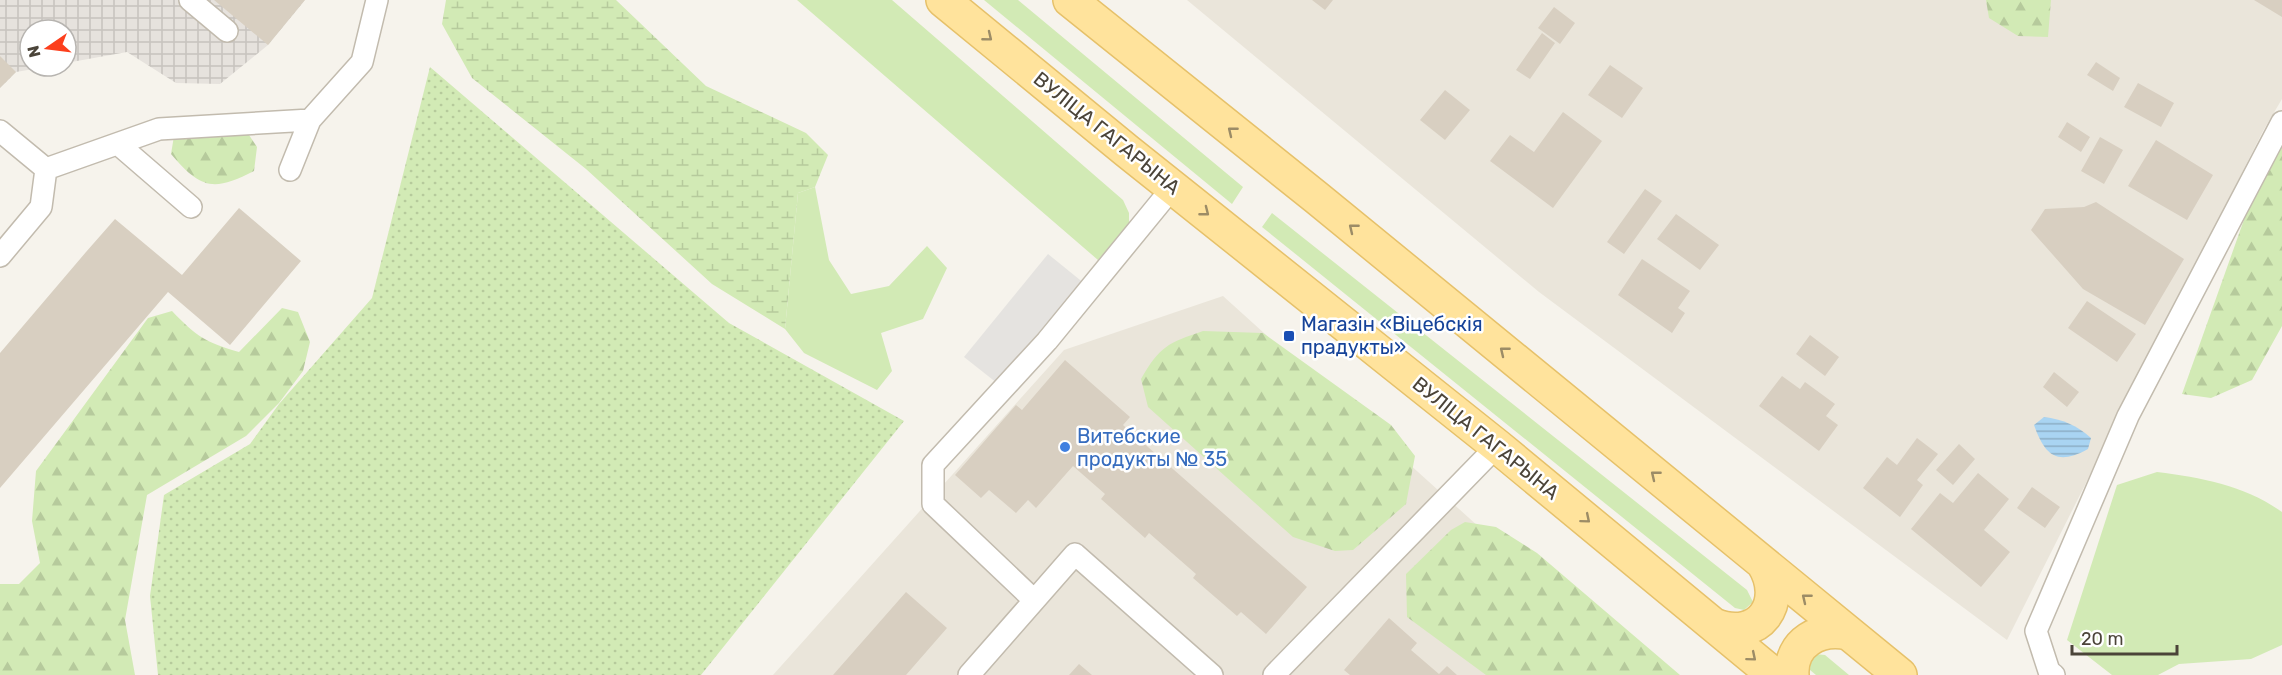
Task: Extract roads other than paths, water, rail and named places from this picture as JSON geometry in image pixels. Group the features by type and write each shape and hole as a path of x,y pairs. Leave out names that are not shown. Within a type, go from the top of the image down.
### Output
{"main road":[{"name":"ВУЛІЦА ГАГАРЫНА","path":"943,0 1497,446 1774,675"},
{"path":"1070,0 1317,198 1900,675"},
{"path":"1714,625 1725,630 1743,629 1759,621 1768,612 1773,599 1773,586 1770,574 1763,563"},
{"path":"1792,675 1794,658 1809,638 1822,632 1835,630 1848,633"}],"lane":[{"path":"190,0 227,31"},
{"path":"290,170 310,120 362,62 377,0"},
{"path":"46,169 159,129 310,120"},
{"path":"2054,675 2049,671 2036,631 2128,416 2282,122"},
{"path":"0,131 46,169"},
{"path":"118,144 190,207"},
{"path":"0,256 41,207 46,169"},
{"path":"1034,600 933,504 933,465 1054,333 1173,187"},
{"path":"1274,675 1497,446"},
{"path":"969,675 1075,554 1212,675"}],"water":[{"path":"2044,417 2057,419 2081,430 2091,438 2088,449 2068,457 2060,457 2048,451 2034,425"}],"place":[{"name":"Магазін «Віцебскія прадукты»","path":"1289,336"},
{"name":"Витебские продукты № 35","path":"1065,447"}]}
